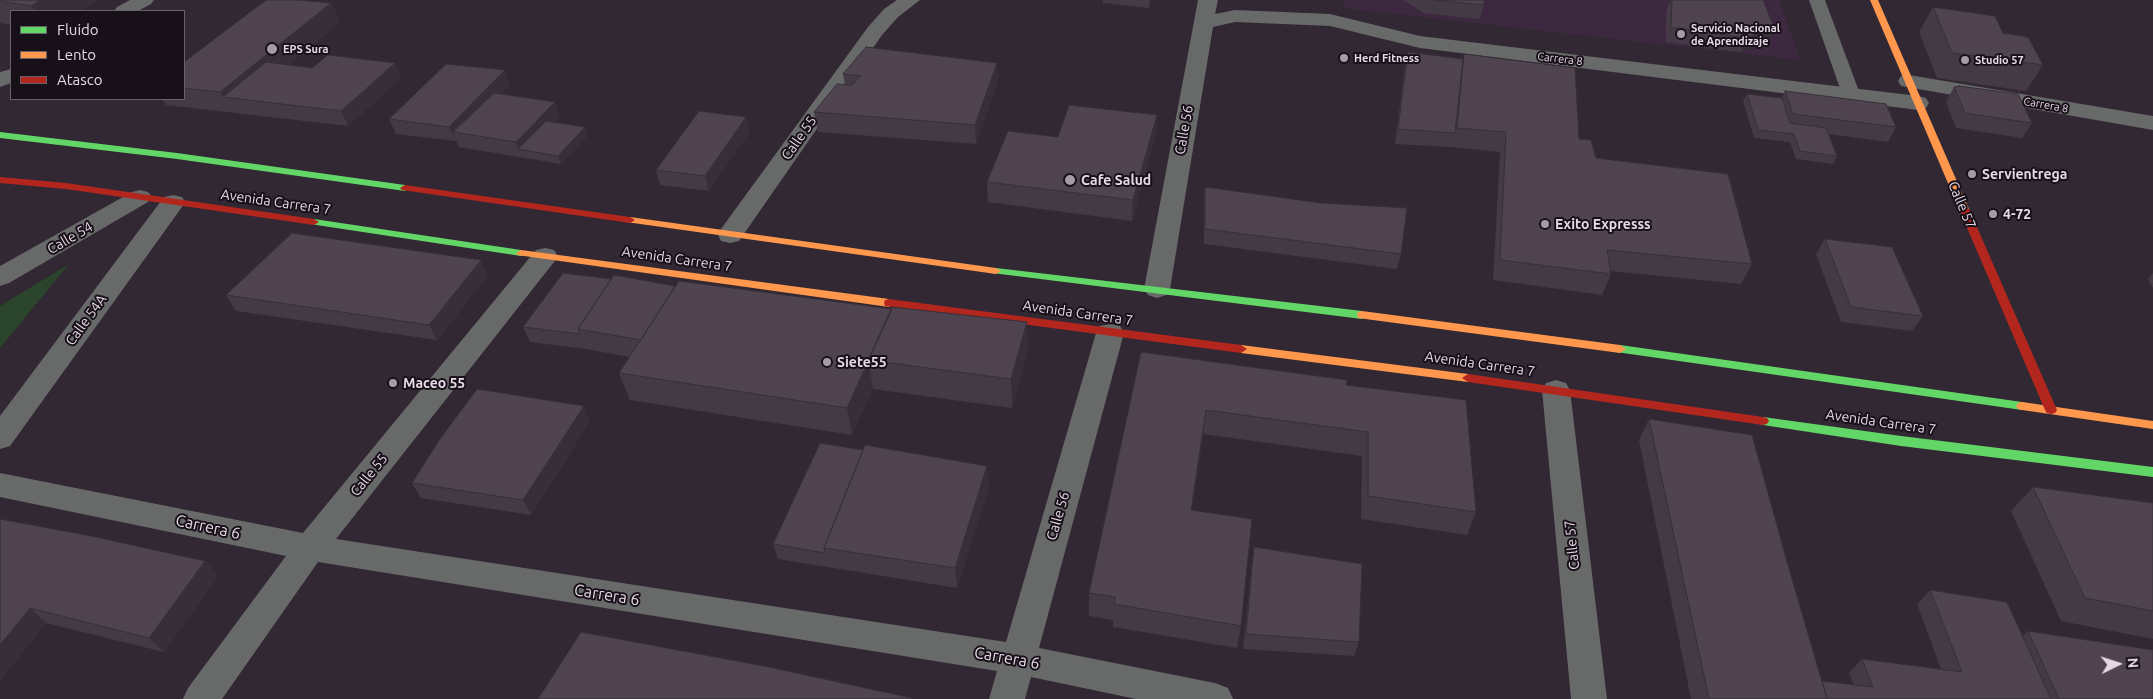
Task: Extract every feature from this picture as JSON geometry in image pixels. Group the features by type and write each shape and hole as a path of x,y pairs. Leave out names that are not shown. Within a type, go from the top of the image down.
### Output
{"main road":[{"name":"Calle 57","path":"1874,0 2051,410"},
{"path":"0,135 177,156 957,266 1437,324 1854,381 2153,425"},
{"name":"Avenida Carrera 7","path":"0,180 140,197 545,256 1110,333 1448,375 1900,441 2153,472"}],"street":[{"path":"126,10 144,0"},
{"name":"Calle 55","path":"730,235 875,31 891,13 910,0"},
{"name":"Calle 56","path":"1157,290 1208,0"},
{"path":"1284,0 1330,20"},
{"name":"Carrera 8","path":"1203,23 1221,18 1260,16 1330,20 1420,42 1918,103"},
{"name":"Carrera 8","path":"1909,82 2153,123"},
{"name":"Calle 54","path":"0,277 140,197"},
{"name":"Calle 54A","path":"0,438 173,202"},
{"name":"Calle 55","path":"201,699 310,548 545,256"},
{"name":"Calle 56","path":"1007,699 1110,333"},
{"name":"Calle 57","path":"1556,390 1589,699"},
{"name":"Carrera 6","path":"0,485 310,548 1018,659 1215,699"}],"lane":[{"path":"1817,0 1850,94"}],"shaded area":[{"name":"Servicio Nacional de Aprendizaje","path":"1344,0 1779,0 1800,60 1343,8"}],"green space":[{"path":"69,264 0,348 0,306"}],"building":[{"path":"0,0 41,0 31,6"},
{"path":"266,0 299,0 331,3 220,92 185,88 185,61"},
{"path":"1435,0 1485,0 1483,5"},
{"path":"1672,0 1763,0 1774,27 1746,38 1671,27"},
{"path":"1933,7 1995,16 2003,33 2028,37 2043,65 1952,53"},
{"path":"866,47 997,63 975,125 814,112 837,84 852,85 861,76 843,74"},
{"path":"1408,52 1463,59 1455,133 1398,129"},
{"path":"1464,54 1575,68 1579,139 1591,140 1596,158 1728,174 1752,264 1607,250 1611,274 1500,260 1506,132 1457,128"},
{"path":"328,55 395,63 341,111 223,97 266,62 312,68"},
{"path":"446,64 505,70 449,127 389,119"},
{"path":"1959,86 2018,94 2032,123 1965,113 1954,87"},
{"path":"1785,91 1886,104 1896,127 1793,114"},
{"path":"494,93 555,102 516,142 453,132"},
{"path":"1747,94 1782,98 1790,123 1826,128 1837,156 1800,151 1794,134 1758,130"},
{"name":"Cafe Salud","path":"1069,105 1157,115 1133,200 987,182 1008,131 1058,137"},
{"path":"699,111 746,117 705,176 656,170"},
{"path":"546,121 585,127 558,156 518,149"},
{"path":"1205,187 1321,203 1407,208 1401,254 1205,229"},
{"path":"292,233 481,260 429,325 226,295"},
{"path":"1825,239 1892,247 1923,316 1851,307"},
{"path":"563,273 611,279 578,329 580,334 523,327"},
{"path":"614,275 675,286 641,340 578,329"},
{"path":"679,281 892,309 847,408 619,373"},
{"path":"892,307 1027,322 1011,379 868,360"},
{"path":"1141,352 1347,380 1346,385 1466,400 1476,512 1368,496 1368,432 1206,410 1191,510 1252,519 1241,626 1114,604 1115,597 1089,593"},
{"path":"477,389 584,406 523,500 412,483 440,439"},
{"path":"1649,419 1752,435 1827,699 1709,699"},
{"path":"820,443 863,450 824,548 825,553 773,544"},
{"path":"865,445 987,466 955,568 824,548"},
{"path":"2033,487 2153,503 2153,611 2085,598"},
{"path":"0,519 91,536 205,561 149,638 30,608 0,645"},
{"path":"1254,547 1362,564 1359,642 1246,634"},
{"path":"1930,590 2007,602 2051,699 1827,699 1822,681 1873,687 1862,659 1962,672"},
{"path":"2028,631 2153,650 2153,699 2059,699"},
{"path":"581,632 769,667 912,698 538,699"}],"traffic: fast":[{"path":"0,135 177,156 405,188"},
{"path":"314,222 521,253"},
{"path":"996,271 1362,315"},
{"path":"1620,349 2022,406"},
{"path":"1763,421 1901,441 2153,472"}],"traffic: slow":[{"path":"1874,0 1964,209"},
{"path":"630,220 996,271"},
{"path":"521,253 889,303"},
{"path":"1362,315 1620,349"},
{"path":"1241,349 1468,378"},
{"path":"2022,406 2153,425"}],"traffic: jam":[{"path":"0,180 66,186 314,222"},
{"path":"405,188 630,220"},
{"path":"1964,209 2051,410"},
{"path":"889,303 1241,349"},
{"path":"1468,378 1763,421"}],"place":[{"name":"Servicio Nacional de Aprendizaje","path":"1681,34"},
{"name":"EPS Sura","path":"272,49"},
{"name":"Herd Fitness","path":"1344,58"},
{"name":"Studio 57","path":"1965,60"},
{"name":"Servientrega","path":"1972,174"},
{"name":"Cafe Salud","path":"1070,180"},
{"name":"4-72","path":"1993,214"},
{"name":"Exito Expresss","path":"1545,224"},
{"name":"Siete55","path":"827,362"},
{"name":"Maceo 55","path":"393,383"}]}
